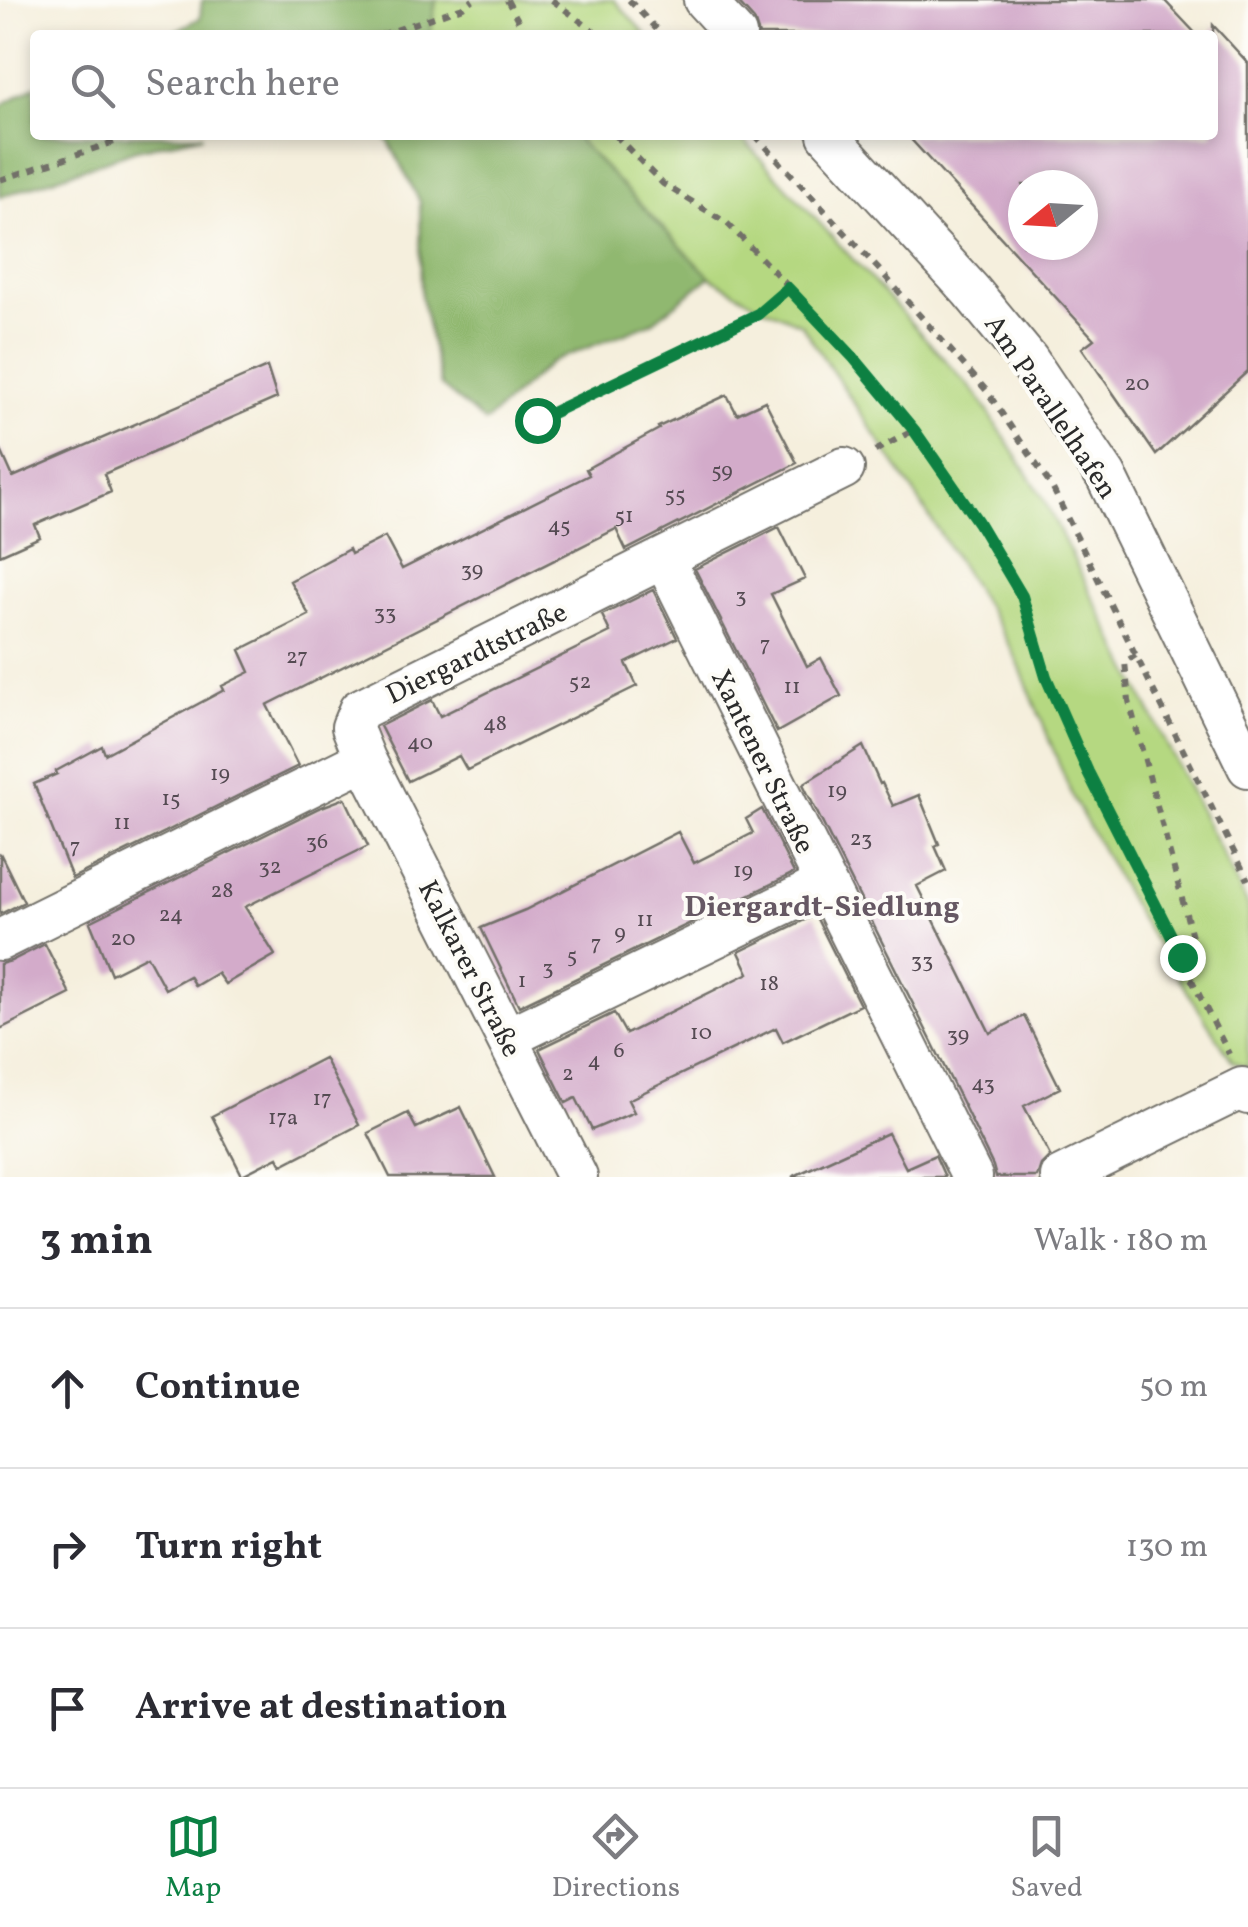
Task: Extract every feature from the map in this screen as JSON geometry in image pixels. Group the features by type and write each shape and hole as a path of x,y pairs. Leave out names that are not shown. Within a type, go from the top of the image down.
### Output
{"street":[{"path":"704,0 731,30"},
{"name":"Am Parallelhafen","path":"833,140 971,291 1028,360 1106,476 1248,767"},
{"name":"Diergardtstraße","path":"365,758 352,727 358,710 844,468"},
{"name":"Xantener Straße","path":"664,560 972,1177"},
{"path":"0,940 365,758"},
{"name":"Kalkarer Straße","path":"365,758 576,1177"},
{"path":"507,1038 825,884"},
{"path":"1061,1177 1245,1091"}],"path":[{"path":"396,30 473,0"},
{"path":"506,0 523,30"},
{"path":"552,0 592,30"},
{"path":"629,0 657,30"},
{"path":"0,180 121,140"},
{"path":"620,140 663,184 728,223 854,358 914,430 978,522 1022,596 1046,677 1088,772 1245,1091"},
{"path":"760,140 986,390 1053,488 1248,880"},
{"path":"537,420 758,314 788,288"},
{"path":"1136,656 1125,662 1129,700 1196,951 1182,957"}],"green space":[{"path":"202,0 436,0 431,30 177,30 200,18"},
{"path":"436,0 614,0 641,30 431,30"},
{"path":"30,89 30,140 181,140 136,150 0,197 0,106"},
{"path":"578,140 744,140 978,396 1042,496 1248,906 1248,1068 1233,1062 1136,912 1073,798 1016,658 998,625 801,324 710,277"},
{"path":"578,140 710,277 651,323 551,362 485,422 441,386 421,296 420,202 389,142"}],"building":[{"path":"736,0 1164,0 1192,30 757,30 754,20"},
{"path":"1218,30 1248,63 1248,371 1156,455 1082,348 1094,339 1022,260 1098,260 1098,170 1008,170 1008,245 912,140 1218,140"},
{"path":"267,367 277,398 104,474 111,492 35,525 40,537 0,555 0,448 13,477"},
{"path":"727,395 737,414 765,401 797,463 626,550 616,529 267,705 298,766 72,878 34,784 102,746 105,754 250,672 240,650 309,615 290,581 349,549 351,554 385,537 402,569 589,475 586,469 658,427"},
{"path":"779,527 805,579 771,594 807,666 821,658 841,696 777,732 695,569"},
{"path":"653,590 677,638 626,663 637,686 467,770 459,756 408,781 380,726 432,700 440,716 610,632 602,615"},
{"path":"863,746 893,806 919,795 946,871 917,886 990,1033 1024,1016 1060,1088 1024,1106 1050,1156 1037,1177 996,1177 803,784"},
{"path":"345,798 368,846 245,907 275,955 225,984 217,973 195,986 189,976 165,989 147,956 111,974 90,922"},
{"path":"762,809 794,873 519,1006 481,928 525,910 678,832 694,863 753,833 746,819"},
{"path":"0,853 24,902 0,914"},
{"path":"815,915 860,1005 783,1042 776,1028 628,1100 634,1112 592,1130 576,1098 566,1103 539,1049 614,1013 626,1034 749,973 739,952"},
{"path":"45,944 70,994 0,1029 0,964"},
{"path":"324,1058 359,1125 282,1165 278,1157 242,1175 212,1116"},
{"path":"461,1107 495,1177 390,1177 368,1133 408,1113 416,1128"},
{"path":"888,1133 906,1168 935,1155 945,1177 792,1177"}],"district":[{"name":"Diergardt-Siedlung","path":"822,906"}],"route":[{"path":"537,420 758,314 788,288 914,430 978,522 1022,596 1046,677 1088,772 1182,957"}]}
